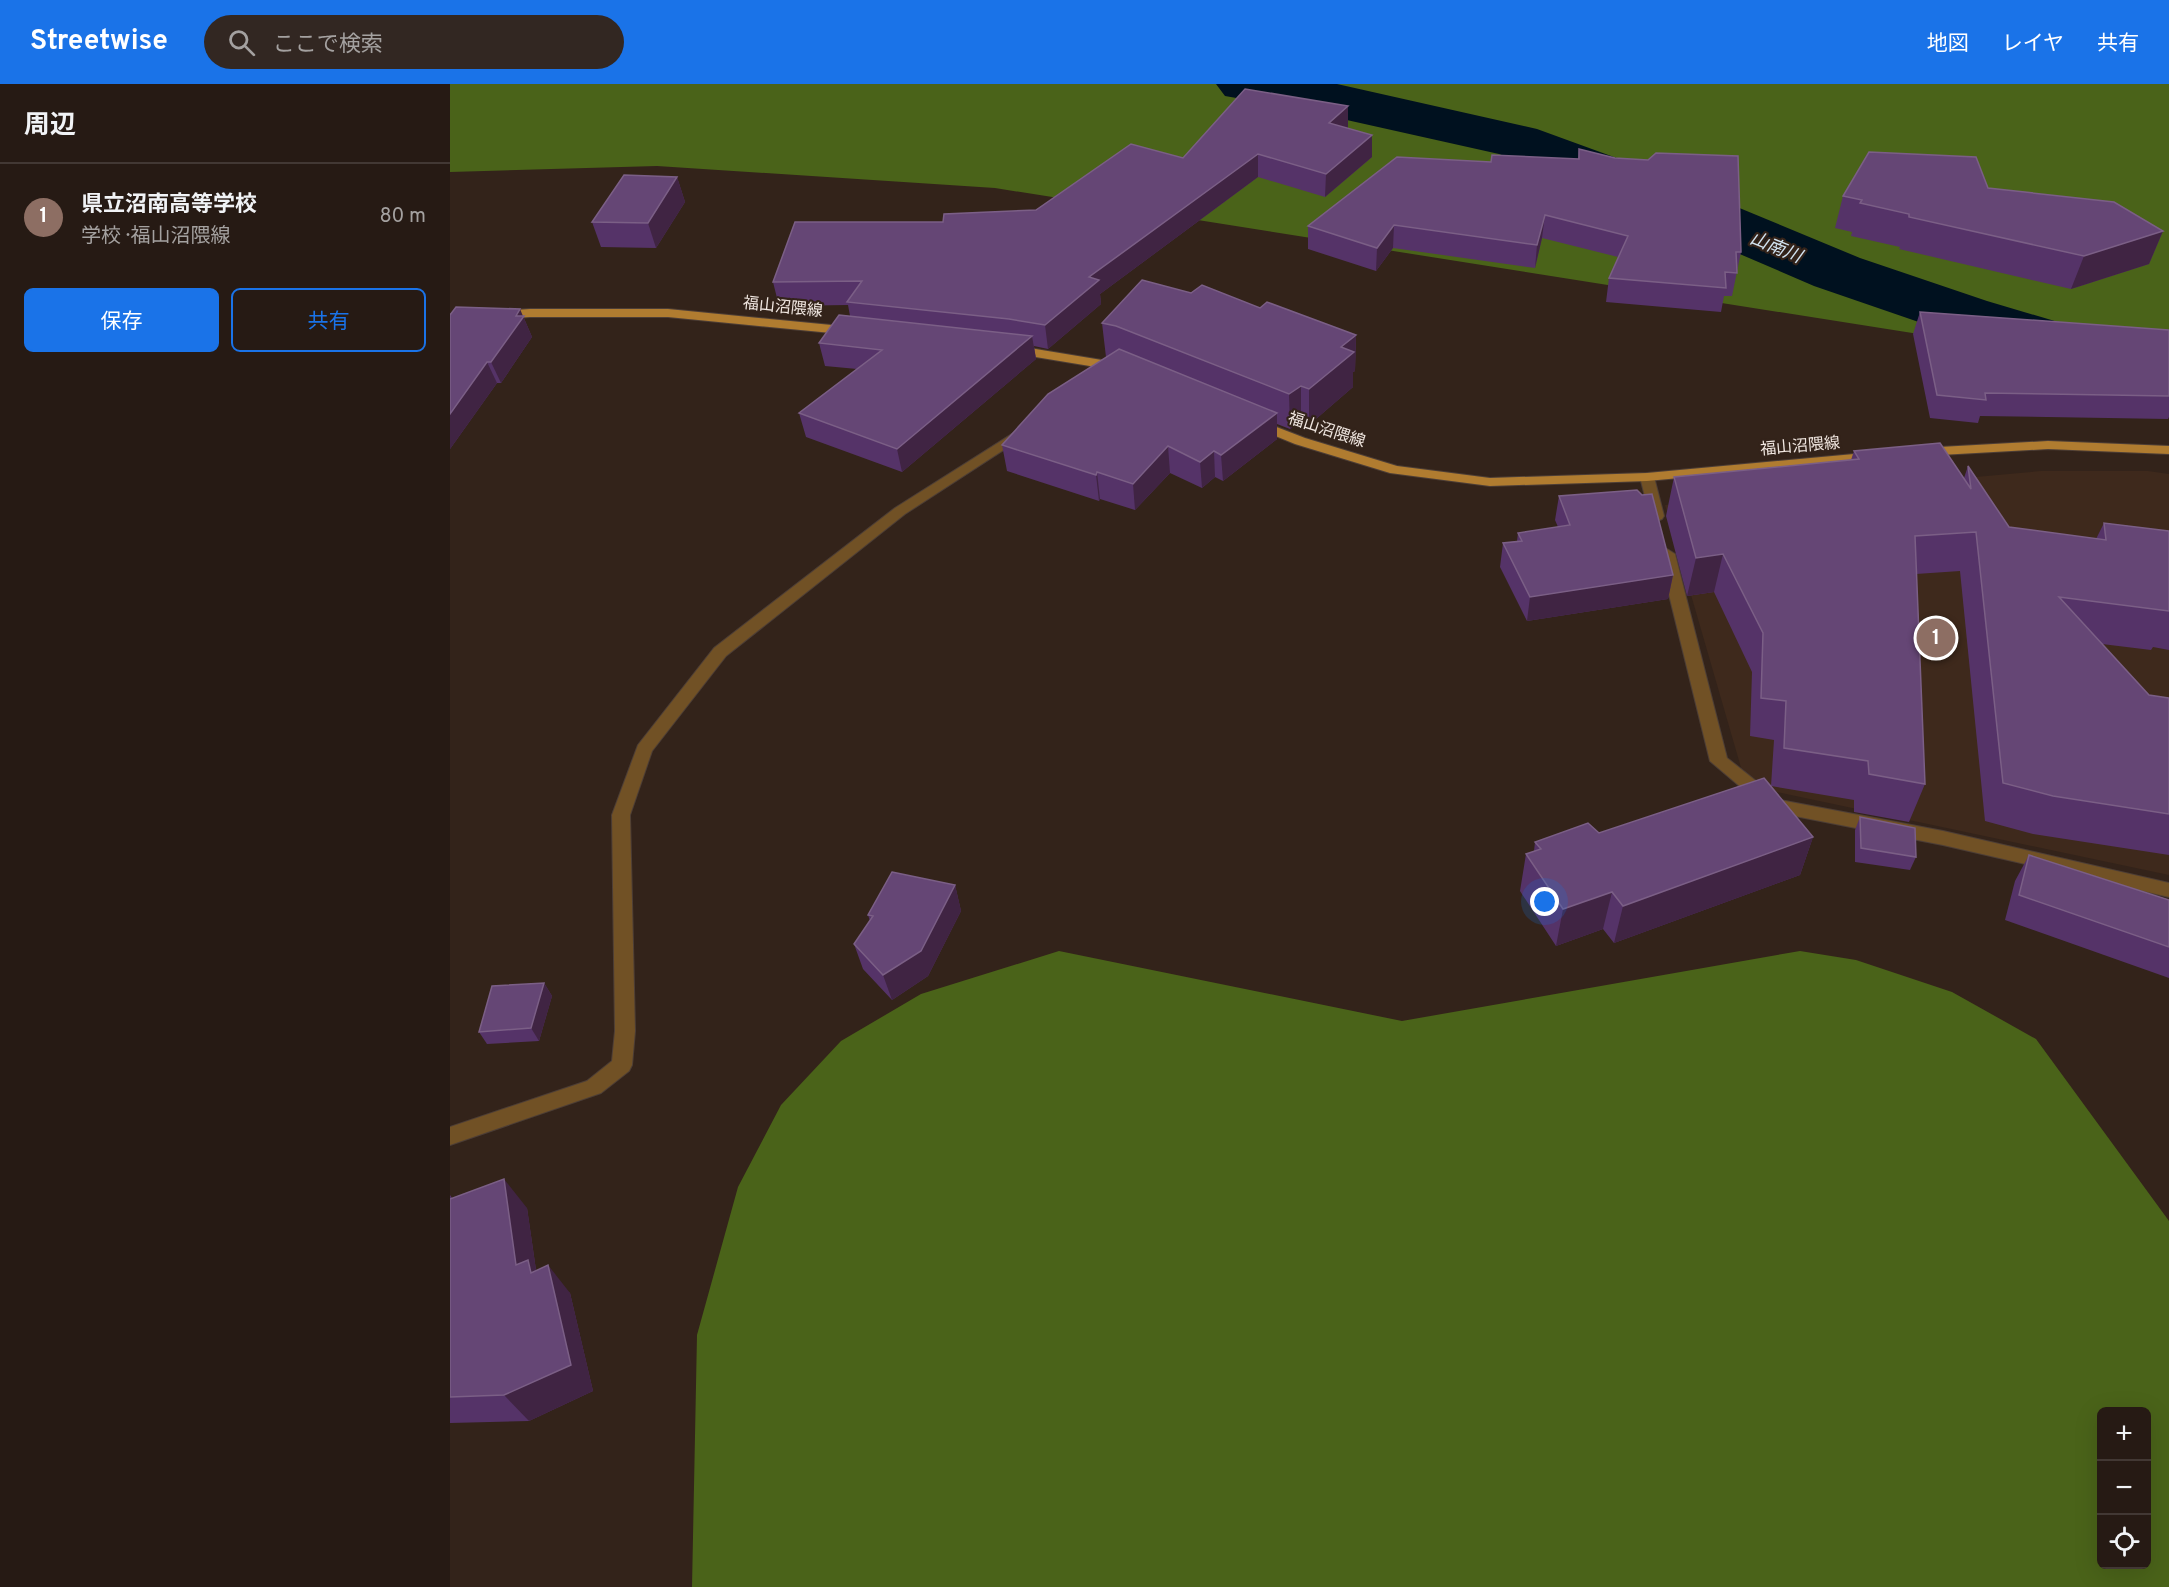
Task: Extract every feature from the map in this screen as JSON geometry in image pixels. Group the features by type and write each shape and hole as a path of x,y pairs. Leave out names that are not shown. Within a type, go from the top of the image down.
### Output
{"main road":[{"name":"福山沼隈線","path":"450,318 530,313 668,313 870,333"},
{"path":"1000,348 1125,369"},
{"name":"福山沼隈線","path":"1247,419 1300,441 1395,470 1490,482 1647,477 1899,454 2048,445 2169,450"}],"street":[{"path":"1100,380 1125,369"},
{"path":"450,1136 594,1087 622,1065 625,1030 621,815 644,749 720,652 900,511 1034,423"},
{"path":"1647,477 1719,761 1775,806 1943,838 2169,890"}],"shaded area":[{"path":"2041,471 2148,471 2169,474 2169,875 1777,792 1742,771 1665,505"}],"green space":[{"path":"450,84 2169,84 2169,366 2133,368 995,188 657,166 450,172"},
{"path":"1059,951 1402,1021 1800,951 1856,960 1952,992 2036,1039 2169,1221 2169,1587 692,1587 697,1335 738,1187 781,1105 841,1041 921,994"}],"building":[{"path":"1245,89 1348,106 1329,123 1372,135 1326,174 1258,154 1089,277 1099,280 1045,325 1009,319 847,302 862,281 773,282 795,222 943,222 944,214 1036,210 1131,144 1183,158"},
{"path":"1579,149 1615,158 1648,160 1656,153 1738,156 1741,252 1736,252 1737,273 1725,272 1726,288 1609,278 1628,236 1545,215 1537,245 1394,225 1377,248 1308,226 1397,157 1491,162 1492,155 1579,159"},
{"path":"1869,152 1976,157 1988,188 2114,202 2163,231 2084,256 1909,217 1909,214 1860,203 1862,200 1843,196"},
{"path":"624,175 677,177 648,223 592,222"},
{"path":"1142,280 1191,293 1202,285 1260,308 1267,302 1356,335 1341,347 1354,352 1309,389 1301,386 1289,394 1116,326 1102,323"},
{"path":"456,307 520,309 516,316 524,316 491,362 487,362 450,414 450,315"},
{"path":"1920,312 2169,330 2169,396 1985,393 1986,400 1937,395"},
{"path":"839,315 1032,336 897,449 799,413 882,350 819,343"},
{"path":"1119,349 1277,413 1221,455 1214,451 1200,462 1168,446 1133,484 1097,472 1096,475 1002,445 1048,394"},
{"path":"1940,443 1971,489 1968,466 2009,527 2106,540 2104,523 2169,531 2169,611 2059,597 2149,695 2169,698 2169,814 2053,796 2003,783 1976,532 1915,536 1925,784 1869,774 1868,761 1784,748 1786,701 1761,698 1763,633 1723,554 1696,558 1674,477 1859,459 1854,451"},
{"path":"1637,490 1642,495 1652,494 1673,575 1530,597 1503,543 1522,541 1518,533 1570,525 1559,496"},
{"path":"1764,778 1813,837 1623,906 1612,892 1563,909 1526,854 1541,849 1535,842 1588,823 1599,833"},
{"path":"1860,817 1915,828 1916,857 1861,848"},
{"path":"2029,855 2169,900 2169,947 2019,895"},
{"path":"892,872 955,885 921,951 883,975 854,944 873,916 868,915"},
{"path":"544,983 531,1028 479,1032 492,986"},
{"path":"504,1179 516,1265 528,1260 531,1273 548,1265 571,1365 504,1395 450,1397 450,1199"}],"waterway":[{"name":"山南川","path":"1244,84 1293,91 1517,141 1612,177 1837,272 1963,315 2169,377"}],"place":[{"name":"県立沼南高等学校","path":"1936,638"}]}
